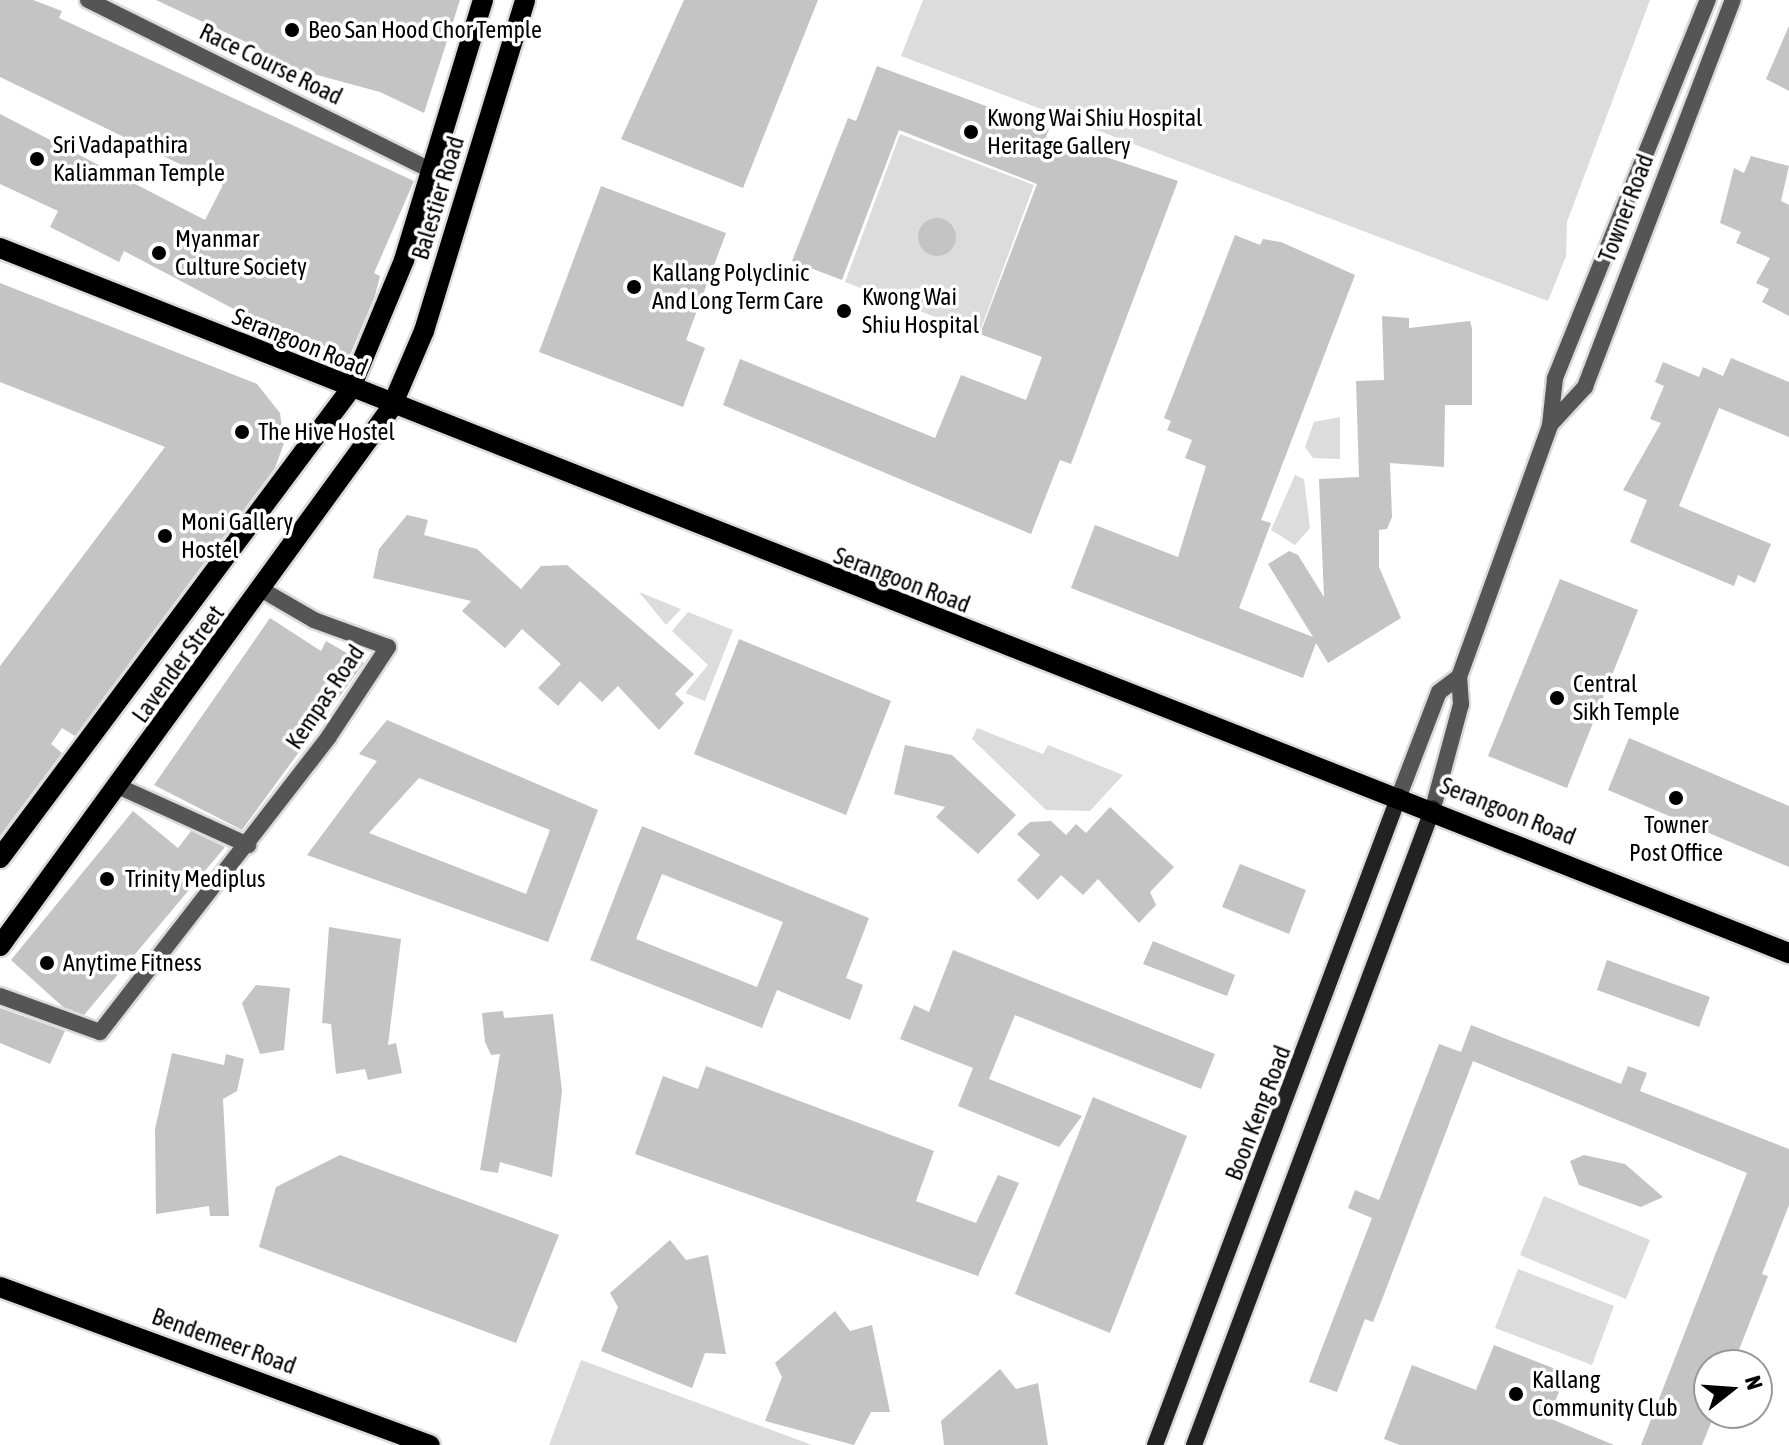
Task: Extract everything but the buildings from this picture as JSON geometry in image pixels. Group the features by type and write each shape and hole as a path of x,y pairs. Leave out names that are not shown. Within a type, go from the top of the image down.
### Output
{"main road":[{"name":"Balestier Road","path":"350,390 432,171 483,0"},
{"name":"Balestier Road","path":"391,408 424,331 525,0"},
{"name":"Serangoon Road","path":"0,248 391,408 1433,808 1789,953"},
{"name":"Lavender Street","path":"0,858 350,390"},
{"name":"Lavender Street","path":"0,946 264,591 391,408"},
{"name":"Boon Keng Road","path":"1155,1445 1399,796"},
{"path":"1194,1445 1433,808"},
{"name":"Bendemeer Road","path":"0,1287 430,1445"}],"street":[{"name":"Race Course Road","path":"88,0 432,171"},
{"name":"Towner Road","path":"1433,808 1461,704 1459,677 1550,425 1555,378 1708,0"},
{"name":"Towner Road","path":"1550,425 1585,387 1733,0"},
{"name":"Kempas Road","path":"0,996 100,1032 248,845 388,647 314,620 264,591"},
{"name":"Towner Road","path":"1399,796 1439,692 1459,677"},
{"path":"120,787 248,845"}],"shaded area":[{"path":"923,0 1650,0 1567,222 1566,256 1548,301 901,56"},
{"path":"900,134 1034,185 979,334 845,282"},
{"path":"1340,417 1340,459 1313,458 1305,447 1314,422"},
{"path":"1295,475 1304,479 1310,528 1295,545 1271,530"},
{"path":"639,592 681,609 666,625"},
{"path":"688,612 733,630 705,701 685,693 708,665 672,631"},
{"path":"977,728 1043,754 1048,745 1123,775 1090,811 1046,810 972,739"},
{"path":"1544,1196 1650,1240 1626,1299 1520,1255"},
{"path":"1518,1269 1614,1306 1592,1365 1495,1328"},
{"path":"581,1360 812,1445 549,1445"}],"place":[{"name":"Beo San Hood Chor Temple","path":"292,30"},
{"name":"Kwong Wai Shiu Hospital Heritage Gallery","path":"971,132"},
{"name":"Sri Vadapathira Kaliamman Temple","path":"37,159"},
{"name":"Myanmar Culture Society","path":"159,253"},
{"name":"Kallang Polyclinic And Long Term Care","path":"634,287"},
{"name":"Kwong Wai Shiu Hospital","path":"844,311"},
{"name":"The Hive Hostel","path":"242,432"},
{"name":"Moni Gallery Hostel","path":"165,536"},
{"name":"Central Sikh Temple","path":"1557,698"},
{"name":"Towner Post Office","path":"1676,798"},
{"name":"Trinity Mediplus","path":"107,879"},
{"name":"Anytime Fitness","path":"47,963"},
{"name":"Kallang Community Club","path":"1516,1394"}]}
